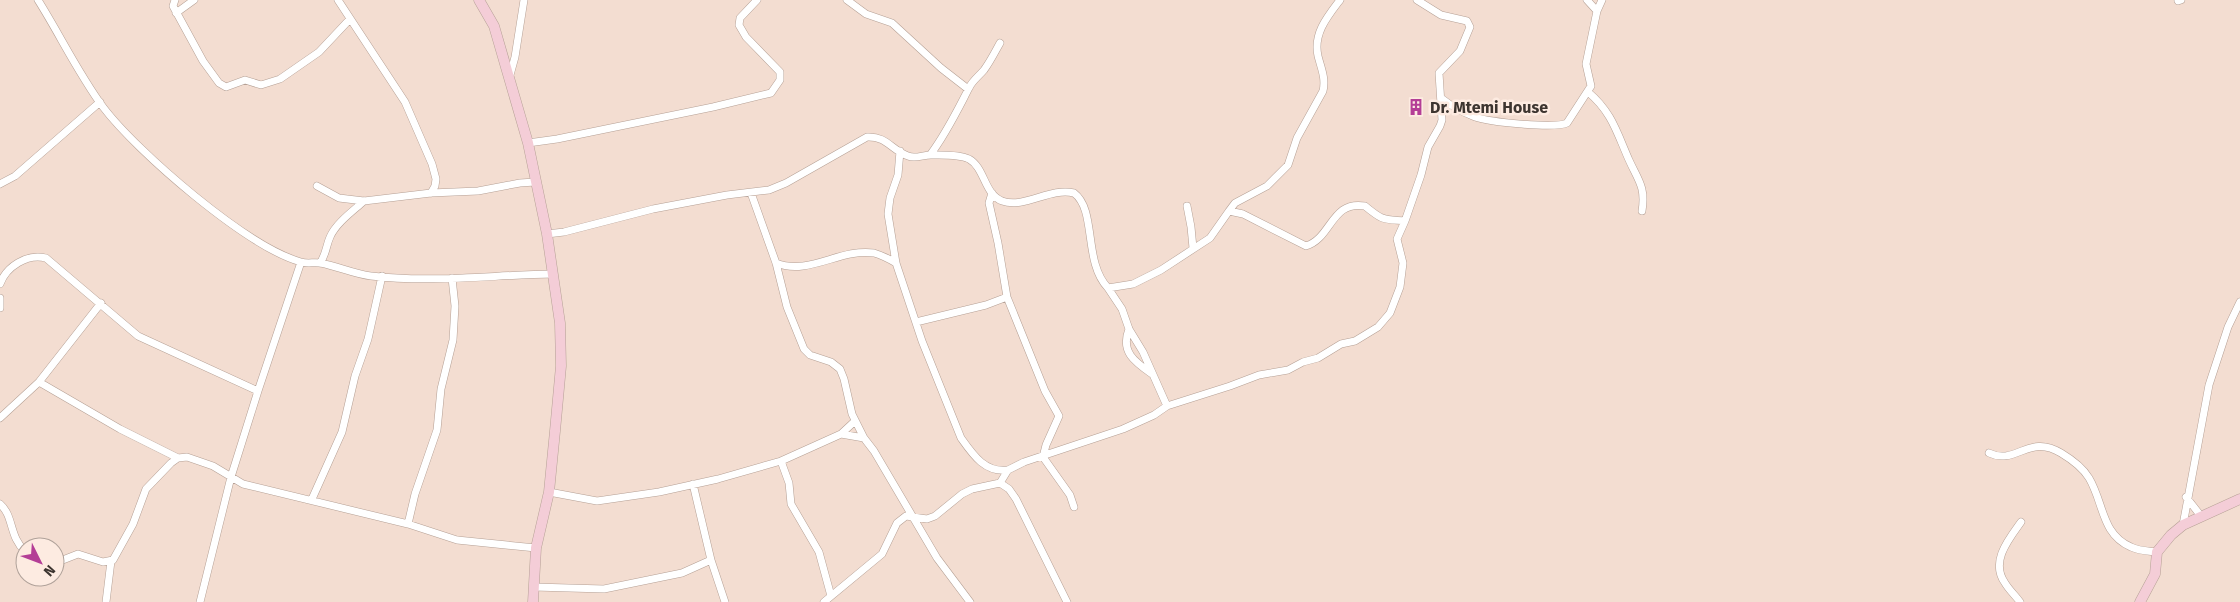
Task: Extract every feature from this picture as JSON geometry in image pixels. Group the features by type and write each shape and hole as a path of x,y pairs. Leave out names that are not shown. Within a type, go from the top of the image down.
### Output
{"main road":[{"path":"479,0 494,26 510,75 528,143 547,234 560,323 561,366 548,492 536,548 533,602"},
{"path":"2140,602 2156,574 2157,552 2171,535 2183,525 2240,499"}],"street":[{"path":"38,0 100,102 130,137 204,203 263,244 301,262 320,263 353,272 382,276 472,279 496,276 553,274"},
{"path":"175,0 173,6 176,14 203,61 219,83 226,87 246,80 261,85 280,78 318,52 350,19"},
{"path":"176,14 194,0"},
{"path":"338,0 406,102 432,164 436,179 431,193"},
{"path":"510,75 515,57 524,0"},
{"path":"528,143 557,139 729,104 771,92 780,80 780,72 742,32 739,25 740,18 758,0"},
{"path":"847,0 866,14 892,23 941,68 968,89"},
{"path":"1108,288 1133,284 1161,270 1210,238 1236,203 1267,186 1288,165 1300,133 1323,91 1325,83 1317,50 1318,34 1340,0"},
{"path":"900,151 898,175 890,198 888,214 896,263 916,322 962,438 970,450 986,466 993,470 1008,470 1024,462 1138,423 1167,406 1230,386 1258,374 1288,370 1303,362 1318,358 1334,347 1356,341 1378,327 1394,305 1400,286 1403,263 1397,239 1423,170 1428,147 1440,126 1439,73 1460,50 1470,30 1470,24 1460,18 1441,15 1417,0"},
{"path":"1587,0 1597,11"},
{"path":"1440,98 1452,107 1477,118 1525,124 1558,125 1570,121 1592,82 1587,60 1597,11 1602,0"},
{"path":"930,155 950,125 957,108 966,97 968,89 985,68 1000,43"},
{"path":"1588,92 1601,103 1617,128 1643,190 1642,211"},
{"path":"0,184 15,176 100,102"},
{"path":"547,234 564,232 653,209 727,195 751,193 786,183 867,137 877,136 907,156 962,157 970,160 981,171 996,198 1009,202 1067,191 1080,198 1084,204 1095,265 1102,281 1122,309 1129,329 1167,406"},
{"path":"317,186 339,198 364,201 431,193 478,191 535,182"},
{"path":"751,193 776,263 787,307 804,349 810,355 831,362 840,369 855,422 882,463 937,558 970,602"},
{"path":"992,193 989,203 1006,297 1045,391 1059,416 1046,445 1043,457 1070,495 1074,507"},
{"path":"320,263 325,256 331,234 364,201"},
{"path":"1187,206 1192,226 1193,248"},
{"path":"1229,212 1243,214 1306,246 1315,242 1342,209 1350,206 1365,206 1384,220 1405,222"},
{"path":"776,263 794,268 863,253 875,253 896,263"},
{"path":"0,284 12,266 41,257 51,261 138,336 258,391"},
{"path":"200,602 231,477 301,262"},
{"path":"312,499 342,432 355,376 370,332 382,276"},
{"path":"408,524 415,494 437,430 441,389 453,340 455,306 452,278"},
{"path":"916,322 986,305 1006,297"},
{"path":"0,298 0,308"},
{"path":"2183,525 2186,497 2214,364 2240,302"},
{"path":"0,418 39,382 101,303"},
{"path":"1129,329 1126,342 1133,360 1152,375"},
{"path":"39,382 120,429 178,458 196,459 252,486 312,499 408,524 458,540 500,546 536,548"},
{"path":"548,492 597,500 609,500 693,484 781,461 841,434 855,422"},
{"path":"841,434 864,438"},
{"path":"1989,453 2003,457 2036,445 2044,445 2060,452 2082,469 2089,478 2107,526 2126,545 2134,549 2157,552"},
{"path":"106,602 111,561 132,524 146,490 178,458"},
{"path":"781,461 789,483 791,504 819,552 831,596"},
{"path":"1000,483 1008,470"},
{"path":"824,602 882,554 900,520 906,516 927,519 935,516 972,489 1000,483 1009,489 1016,499 1067,602"},
{"path":"693,484 711,560 725,602"},
{"path":"2186,497 2201,516"},
{"path":"0,504 5,509 15,538"},
{"path":"2020,602 2003,582 1999,569 1999,559 2021,522"},
{"path":"65,559 78,554 103,562 111,561"},
{"path":"534,587 604,590 682,573 711,560"}],"place":[{"name":"Dr. Mtemi House","path":"1416,107"}]}
